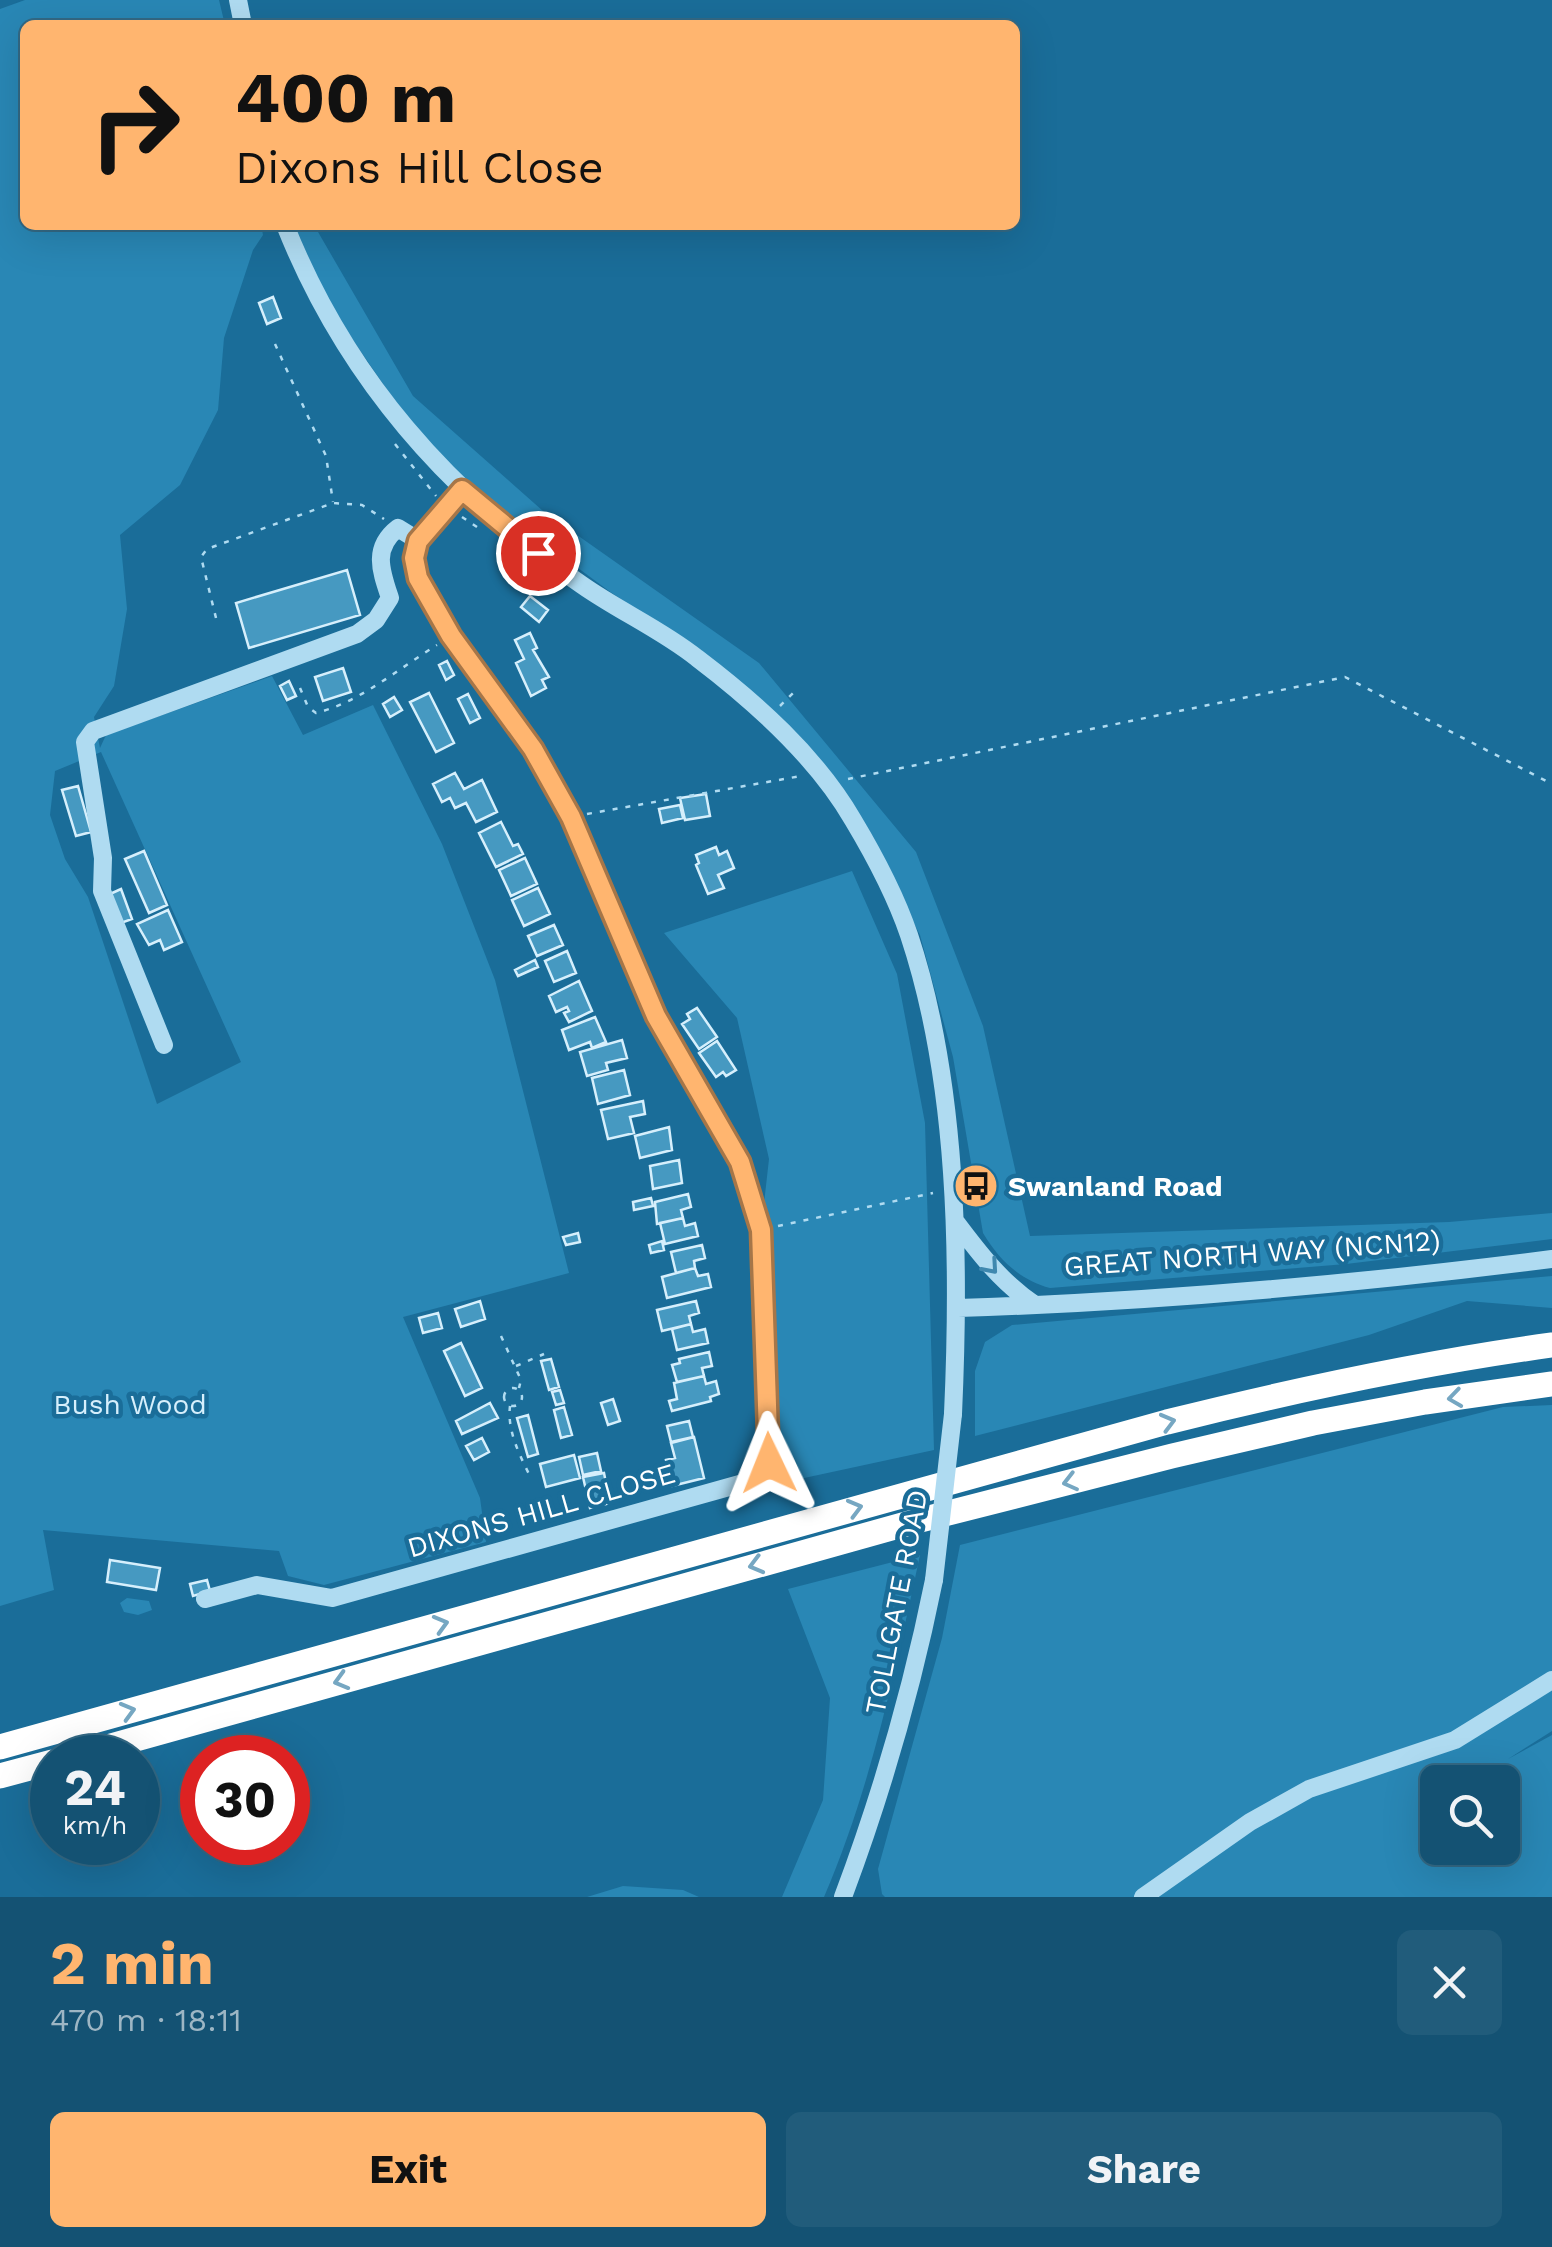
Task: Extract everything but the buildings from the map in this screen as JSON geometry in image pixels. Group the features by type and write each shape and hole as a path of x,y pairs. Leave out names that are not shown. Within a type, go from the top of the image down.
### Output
{"highway":[{"path":"0,1747 1186,1418 1298,1389 1430,1362 1552,1344"},
{"path":"150,1735 913,1522 1172,1456 1313,1423 1552,1384"},
{"path":"0,1776 30,1768"}],"street":[{"name":"TOLLGATE ROAD","path":"287,230 335,330 414,438 462,490 514,536 585,587 694,655 763,712 852,818 908,934 929,1012 942,1089 955,1220 958,1308 954,1414 934,1580 907,1705 843,1897"},
{"path":"164,1045 102,891 103,858 85,742 93,731 358,634 376,620 390,598 381,572 380,548 388,536 398,528 418,541 462,490"},
{"name":"DIXONS HILL CLOSE","path":"205,1599 256,1585 332,1598 754,1480 769,1463 761,1230 740,1162 656,1016 571,817 533,749 451,636 418,578 414,558 418,541"},
{"path":"955,1220 994,1271 1036,1304"},
{"path":"958,1308 1348,1282 1552,1259"},
{"path":"1142,1897 1250,1822 1309,1789 1455,1740 1552,1680"}],"path":[{"path":"275,344 326,456 333,503"},
{"path":"386,432 428,490 480,530"},
{"path":"216,618 201,558 206,549 333,503 362,505 398,528"},
{"path":"300,688 308,708 316,713 328,710 360,697 370,686 451,636"},
{"path":"571,817 813,775 854,780 1345,677 1552,784"},
{"path":"794,764 813,775"},
{"path":"761,1230 932,1193"},
{"path":"501,1336 520,1380 518,1389"},
{"path":"515,1367 544,1354"},
{"path":"518,1389 522,1394 520,1402 510,1406 505,1402 504,1392 518,1389"},
{"path":"510,1406 508,1418 530,1476"}],"green space":[{"name":"Bush Wood","path":"25,0 219,0 224,20 20,20 20,230 262,230 263,235 253,250 224,338 218,410 180,485 120,535 127,609 114,686 94,717 100,748 106,735 272,676 303,735 373,705 442,844 495,980 569,1273 403,1317 480,1498 486,1542 324,1585 288,1576 279,1551 43,1530 54,1590 0,1606 0,9","holes":["101,752 241,1062 157,1104 88,897 65,859 50,815 55,771"]},
{"path":"293,230 317,230 413,396 543,511 759,663 916,852 983,1026 1030,1236 1449,1222 1552,1213 1552,1239 1346,1264 1050,1288 1011,1268 983,1233 953,1057 920,935 867,833 717,664 609,591 473,490 416,432 318,289"},
{"path":"852,871 897,974 925,1123 934,1450 781,1483 761,1230 769,1159 737,1018 664,933"},
{"path":"1552,1276 1552,1308 1467,1301 1369,1335 975,1436 975,1371 985,1342 1012,1325"},
{"path":"1552,1405 1552,1731 1508,1759 1552,1735 1552,1897 885,1897 878,1869 942,1638 960,1545 1503,1407"},
{"path":"920,1555 891,1685 841,1856 824,1897 782,1897 823,1800 830,1698 788,1589"},
{"path":"127,1598 149,1601 152,1610 138,1615 124,1612 120,1603"},
{"path":"623,1886 683,1890 699,1897 587,1897"}],"place":[{"name":"Swanland Road","path":"976,1186"}],"route":[{"path":"538,553 462,490 418,541 414,558 418,578 451,636 533,749 571,817 656,1016 740,1162 761,1230 769,1463"}]}
